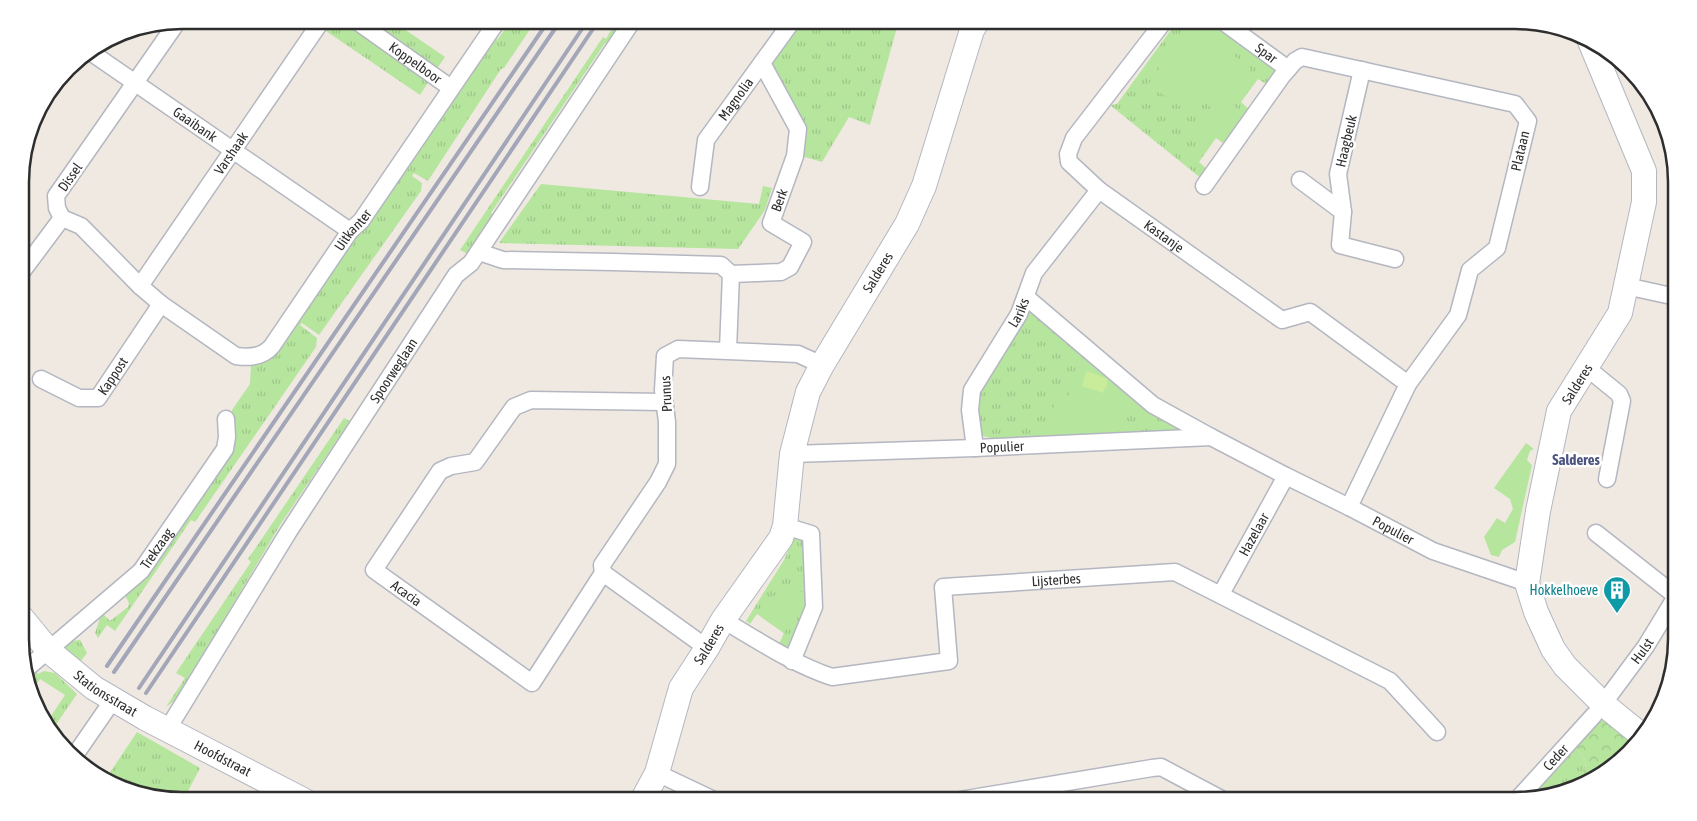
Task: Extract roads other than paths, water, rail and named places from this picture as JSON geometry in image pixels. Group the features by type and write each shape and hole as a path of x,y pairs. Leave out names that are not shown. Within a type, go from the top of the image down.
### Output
{"street":[{"name":"Dissel","path":"62,218 57,208 56,196 172,29"},
{"name":"Varshaak","path":"140,286 316,29"},
{"name":"Koppelboor","path":"368,29 451,88"},
{"name":"Uitkanter","path":"161,304 236,356 246,358 262,354 270,349 350,231 361,221 492,29"},
{"name":"Spoorweglaan","path":"167,730 289,531 456,275 471,263 479,252 626,29"},
{"name":"Magnolia","path":"700,187 706,140 787,29"},
{"name":"Salderes","path":"647,792 657,773 681,688 724,620 781,538 792,454 808,392 822,365 907,224 924,186 973,29"},
{"name":"Kastanje","path":"1158,29 1074,138 1068,154 1069,162 1099,190 1282,320 1310,312 1408,384"},
{"name":"Spar","path":"1233,29 1288,69"},
{"name":"Salderes","path":"1594,50 1644,171 1644,202 1620,313 1560,411 1538,511 1527,583 1536,612 1553,649 1565,666 1599,709 1637,732"},
{"name":"Gaaibank","path":"95,55 350,231"},
{"name":"Plataan","path":"1204,186 1288,69 1295,61 1302,57 1515,104 1528,120 1497,248 1470,270 1458,315 1408,384 1349,507"},
{"name":"Berk","path":"479,252 503,260 721,265 731,274 782,272 790,267 803,242 771,223 795,156 798,129 762,63"},
{"name":"Haagbeuk","path":"1362,70 1338,174 1343,212 1340,244 1395,259"},
{"path":"1300,180 1343,212"},
{"name":"Lariks","path":"975,448 970,410 972,390 1019,314 1034,273 1099,190"},
{"path":"29,264 62,218 81,226 140,286 161,304"},
{"path":"728,350 731,274"},
{"path":"1626,286 1668,295"},
{"name":"Populier","path":"1026,297 1153,405 1211,437 1433,551 1527,583"},
{"name":"Kappost","path":"41,379 79,398 98,398 161,304"},
{"name":"Prunus","path":"603,573 602,566 658,482 667,464 667,422 663,390 665,356 678,349 798,354 822,365"},
{"path":"1587,368 1619,394 1622,401 1607,478"},
{"name":"Acacia","path":"603,573 532,682 374,570 440,471 451,466 475,462 514,407 531,400 664,402"},
{"name":"Trekzaag","path":"31,665 141,571 225,449 227,437 226,419"},
{"name":"Populier","path":"792,454 1211,437"},
{"name":"Hazelaar","path":"1221,594 1286,476"},
{"path":"784,526 811,534 814,607 792,661"},
{"path":"1596,533 1668,588"},
{"name":"Lijsterbes","path":"724,620 792,661 832,677 950,661 943,587 1175,572 1390,681 1437,732"},
{"path":"603,573 707,648"},
{"name":"Hulst","path":"1599,709 1646,646 1668,610"},
{"name":"Stationsstraat","path":"29,627 49,651 76,675 113,700 167,730"},
{"path":"78,751 113,700"},
{"name":"Ceder","path":"1524,792 1599,709"},
{"name":"Hoofdstraat","path":"167,730 288,792"},
{"path":"1009,792 1161,767 1199,792"},
{"path":"657,773 697,792"}],"railway":[{"path":"107,666 543,29"},
{"path":"114,672 555,29"},
{"path":"139,688 582,29"},
{"path":"146,693 593,29"}],"place":[{"name":"Hokkelhoeve","path":"1617,614"}],"district":[{"name":"Salderes","path":"1576,459"}]}
